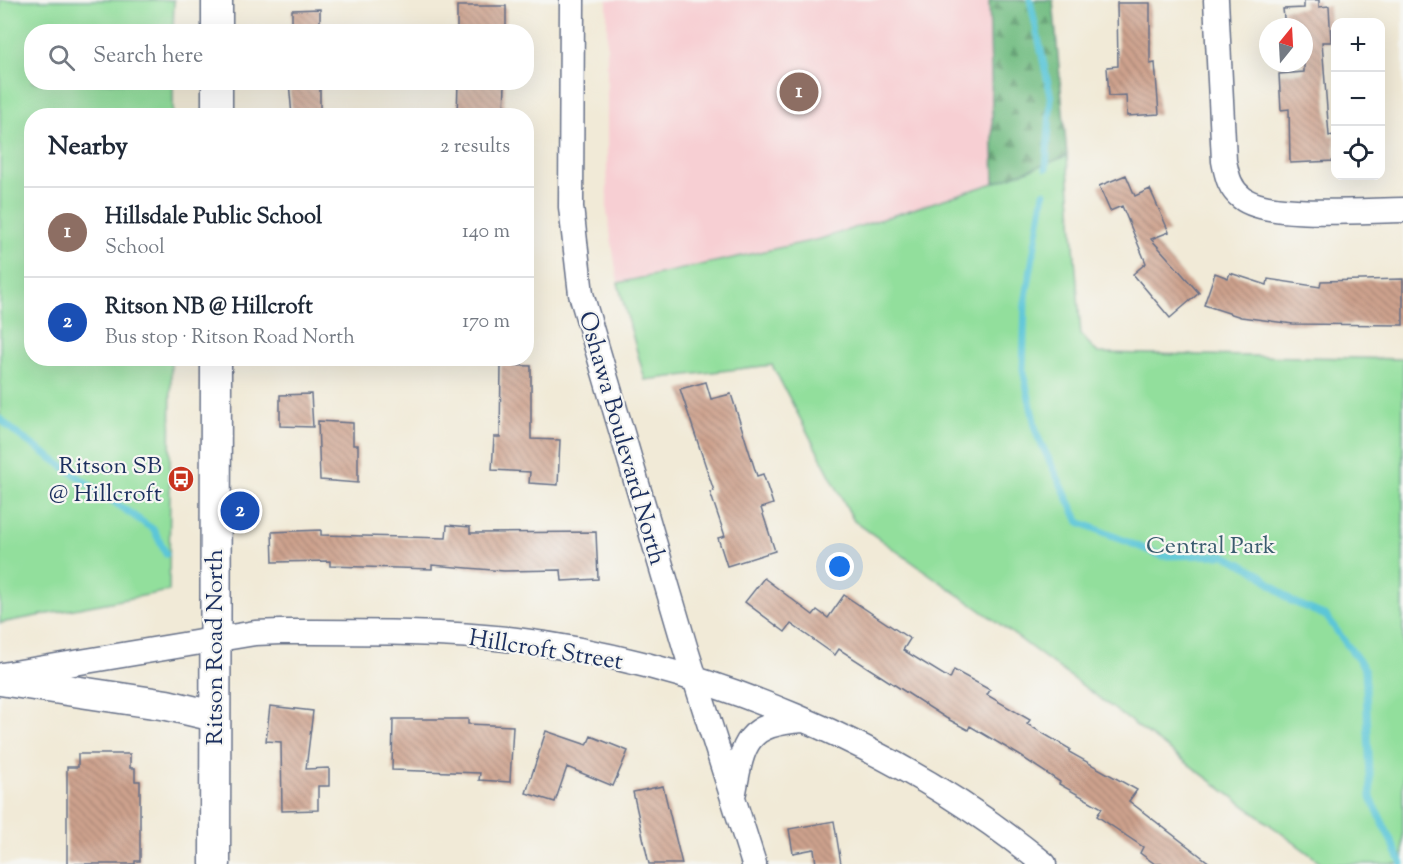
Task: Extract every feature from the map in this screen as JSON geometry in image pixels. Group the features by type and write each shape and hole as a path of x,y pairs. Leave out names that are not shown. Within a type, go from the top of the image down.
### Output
{"main road":[{"path":"217,0 217,24"},
{"path":"217,90 217,108"},
{"name":"Ritson Road North","path":"215,864 216,366"},
{"path":"0,680 167,705 214,716"}],"street":[{"name":"Oshawa Boulevard North","path":"572,0 571,207 581,294 696,681 754,864"},
{"path":"1216,0 1224,160 1229,183 1241,197 1256,206 1289,211 1403,210"},
{"name":"Hillcroft Street","path":"0,675 215,639 280,632 458,635 575,650 631,662 696,681 806,720 905,769 968,807 1044,864"},
{"path":"733,795 741,754 750,738 761,729 777,722 806,720"}],"shaded area":[{"path":"607,0 989,0 994,183 820,239 618,283 607,212"}],"green space":[{"path":"0,0 174,0 173,24 24,24 24,90 173,90 173,108 24,108 24,366 171,366 169,591 0,623"},
{"path":"989,0 1053,0 1067,156 994,183"},
{"name":"Central Park","path":"1067,156 1081,335 1098,353 1403,359 1403,864 1323,864 990,617 854,521 772,365 645,380 618,283 820,239 994,183"}],"building":[{"path":"1304,0 1319,0 1319,7 1329,6 1331,42 1322,42 1329,136 1331,136 1331,161 1290,163 1289,109 1281,110 1279,74 1313,72 1313,18 1284,18 1283,9 1304,8"},
{"path":"1117,3 1150,3 1150,64 1155,63 1159,114 1127,116 1126,95 1109,96 1107,67 1118,66"},
{"path":"457,6 506,6 506,24 457,24"},
{"path":"320,9 320,24 292,24 292,10"},
{"path":"290,90 320,90 320,108 291,108"},
{"path":"458,90 505,90 504,108 457,108"},
{"path":"1126,175 1135,196 1150,189 1169,232 1151,239 1199,293 1170,318 1133,274 1146,263 1122,206 1110,211 1099,186"},
{"path":"1215,273 1228,278 1230,273 1267,285 1268,279 1320,287 1321,281 1403,279 1403,325 1293,324 1241,317 1204,305"},
{"path":"501,366 531,366 531,439 560,440 558,485 529,483 530,472 492,470 494,437 500,437"},
{"path":"706,382 711,399 731,394 757,476 763,474 773,504 761,508 775,551 727,566 718,538 725,536 710,492 714,491 680,389"},
{"path":"311,394 313,427 280,426 280,395"},
{"path":"318,421 353,423 353,445 358,445 358,483 320,480"},
{"path":"447,525 470,527 470,533 596,532 598,579 562,581 561,570 504,571 432,565 432,569 330,566 330,561 273,562 272,532 321,530 321,535 446,538"},
{"path":"764,578 813,615 817,610 828,618 844,595 910,639 903,650 950,679 954,670 990,690 987,695 1030,720 1027,724 1070,749 1069,752 1137,790 1129,801 1211,864 1155,864 1140,853 1143,847 1097,816 1102,808 1059,784 1060,782 1019,755 970,726 968,730 946,718 839,649 835,655 791,624 785,632 745,602"},
{"path":"270,706 313,711 306,769 329,768 329,786 318,786 318,810 282,811 281,742 266,741"},
{"path":"393,719 468,719 468,724 513,726 510,782 479,780 480,773 392,770"},
{"path":"546,731 587,745 591,736 628,751 613,786 567,767 555,802 526,793"},
{"path":"78,754 130,754 130,768 135,768 135,781 140,781 140,861 135,861 135,864 67,864 67,767 78,767"},
{"path":"663,786 682,864 649,864 633,792"},
{"path":"834,821 841,864 816,864 814,849 793,853 789,829"}],"waterway":[{"path":"1030,0 1051,97 1046,168"},
{"path":"1044,193 1025,303 1023,370 1037,435 1079,522 1162,556 1224,555 1257,572 1291,601 1326,616 1365,669 1371,798 1402,864"},
{"path":"0,419 17,434 154,530 166,554"}],"place":[{"name":"Hillsdale Public School","path":"799,92"},
{"name":"Ritson SB @ Hillcroft","path":"181,479"},
{"name":"Ritson NB @ Hillcroft","path":"240,511"}]}
